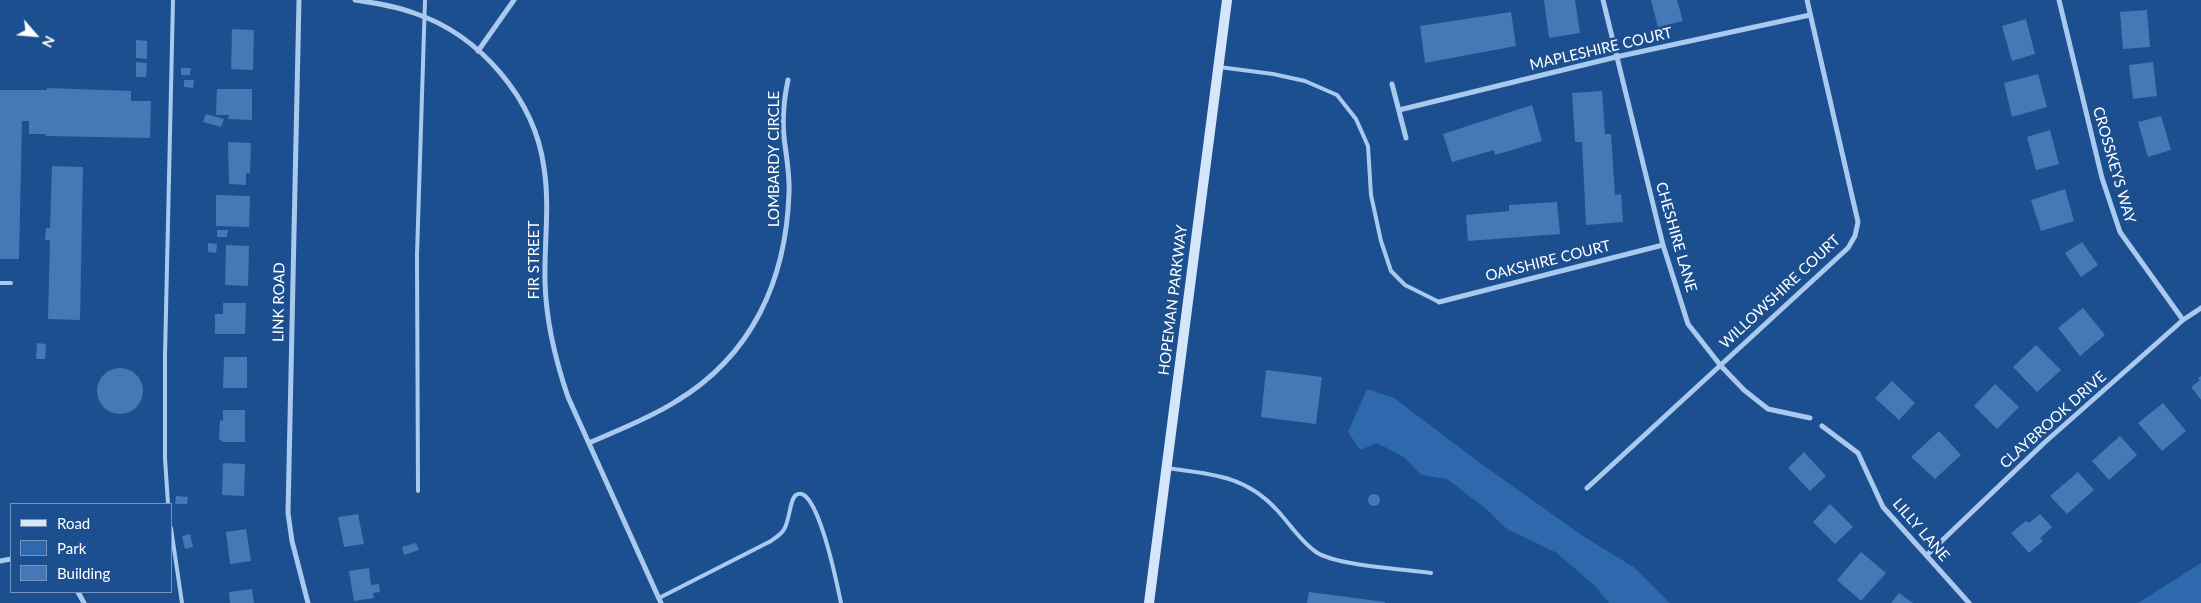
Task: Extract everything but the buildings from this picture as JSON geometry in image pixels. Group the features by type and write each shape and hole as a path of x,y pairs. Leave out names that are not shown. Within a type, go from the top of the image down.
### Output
{"main road":[{"name":"HOPEMAN PARKWAY","path":"1149,603 1227,0"}],"street":[{"name":"LINK ROAD","path":"299,0 288,513 292,541 308,603"},
{"name":"FIR STREET","path":"355,0 388,5 425,17 444,27 478,51 498,70 512,88 528,115 539,144 544,168 547,198 545,280 551,339 558,369 568,397 660,601"},
{"path":"478,51 514,0"},
{"name":"CHESHIRE LANE","path":"1603,0 1663,245 1688,324 1720,366 1744,390 1768,409 1810,418"},
{"name":"WILLOWSHIRE COURT","path":"1587,488 1848,248 1855,236 1858,222 1807,0"},
{"name":"CROSSKEYS WAY","path":"2059,0 2102,178 2120,232 2183,320"},
{"name":"MAPLESHIRE COURT","path":"1399,110 1616,57 1810,15"},
{"name":"LOMBARDY CIRCLE","path":"589,443 675,403 699,386 721,366 744,338 760,314 775,282 784,248 788,220 789,189 784,110 788,80"},
{"path":"1392,84 1406,138"},
{"name":"OAKSHIRE COURT","path":"1439,302 1663,245"},
{"name":"CLAYBROOK DRIVE","path":"1927,554 2044,443 2183,320 2201,308"},
{"name":"LILLY LANE","path":"1822,426 1858,453 1883,507 1969,603"}],"lane":[{"path":"168,503 165,458 165,356 172,0"},
{"path":"418,491 417,255 425,0"},
{"path":"1218,67 1273,74 1305,81 1337,95 1356,119 1368,146 1371,195 1381,241 1391,271 1405,285 1439,302"},
{"path":"0,283 11,283"},
{"path":"1167,468 1224,476 1242,482 1268,500 1311,548 1328,557 1359,564 1431,573"},
{"path":"660,601 771,541 784,531 793,498 797,494 802,493 807,495 813,505 823,533 835,570 840,603"},
{"path":"172,535 182,603"}],"green space":[{"path":"1367,389 1394,398 1480,463 1583,536 1635,568 1670,603 1609,603 1595,586 1557,553 1507,529 1485,508 1447,479 1421,475 1404,457 1377,443 1360,450 1348,432"},
{"path":"2201,563 2201,603 2138,603"}]}
